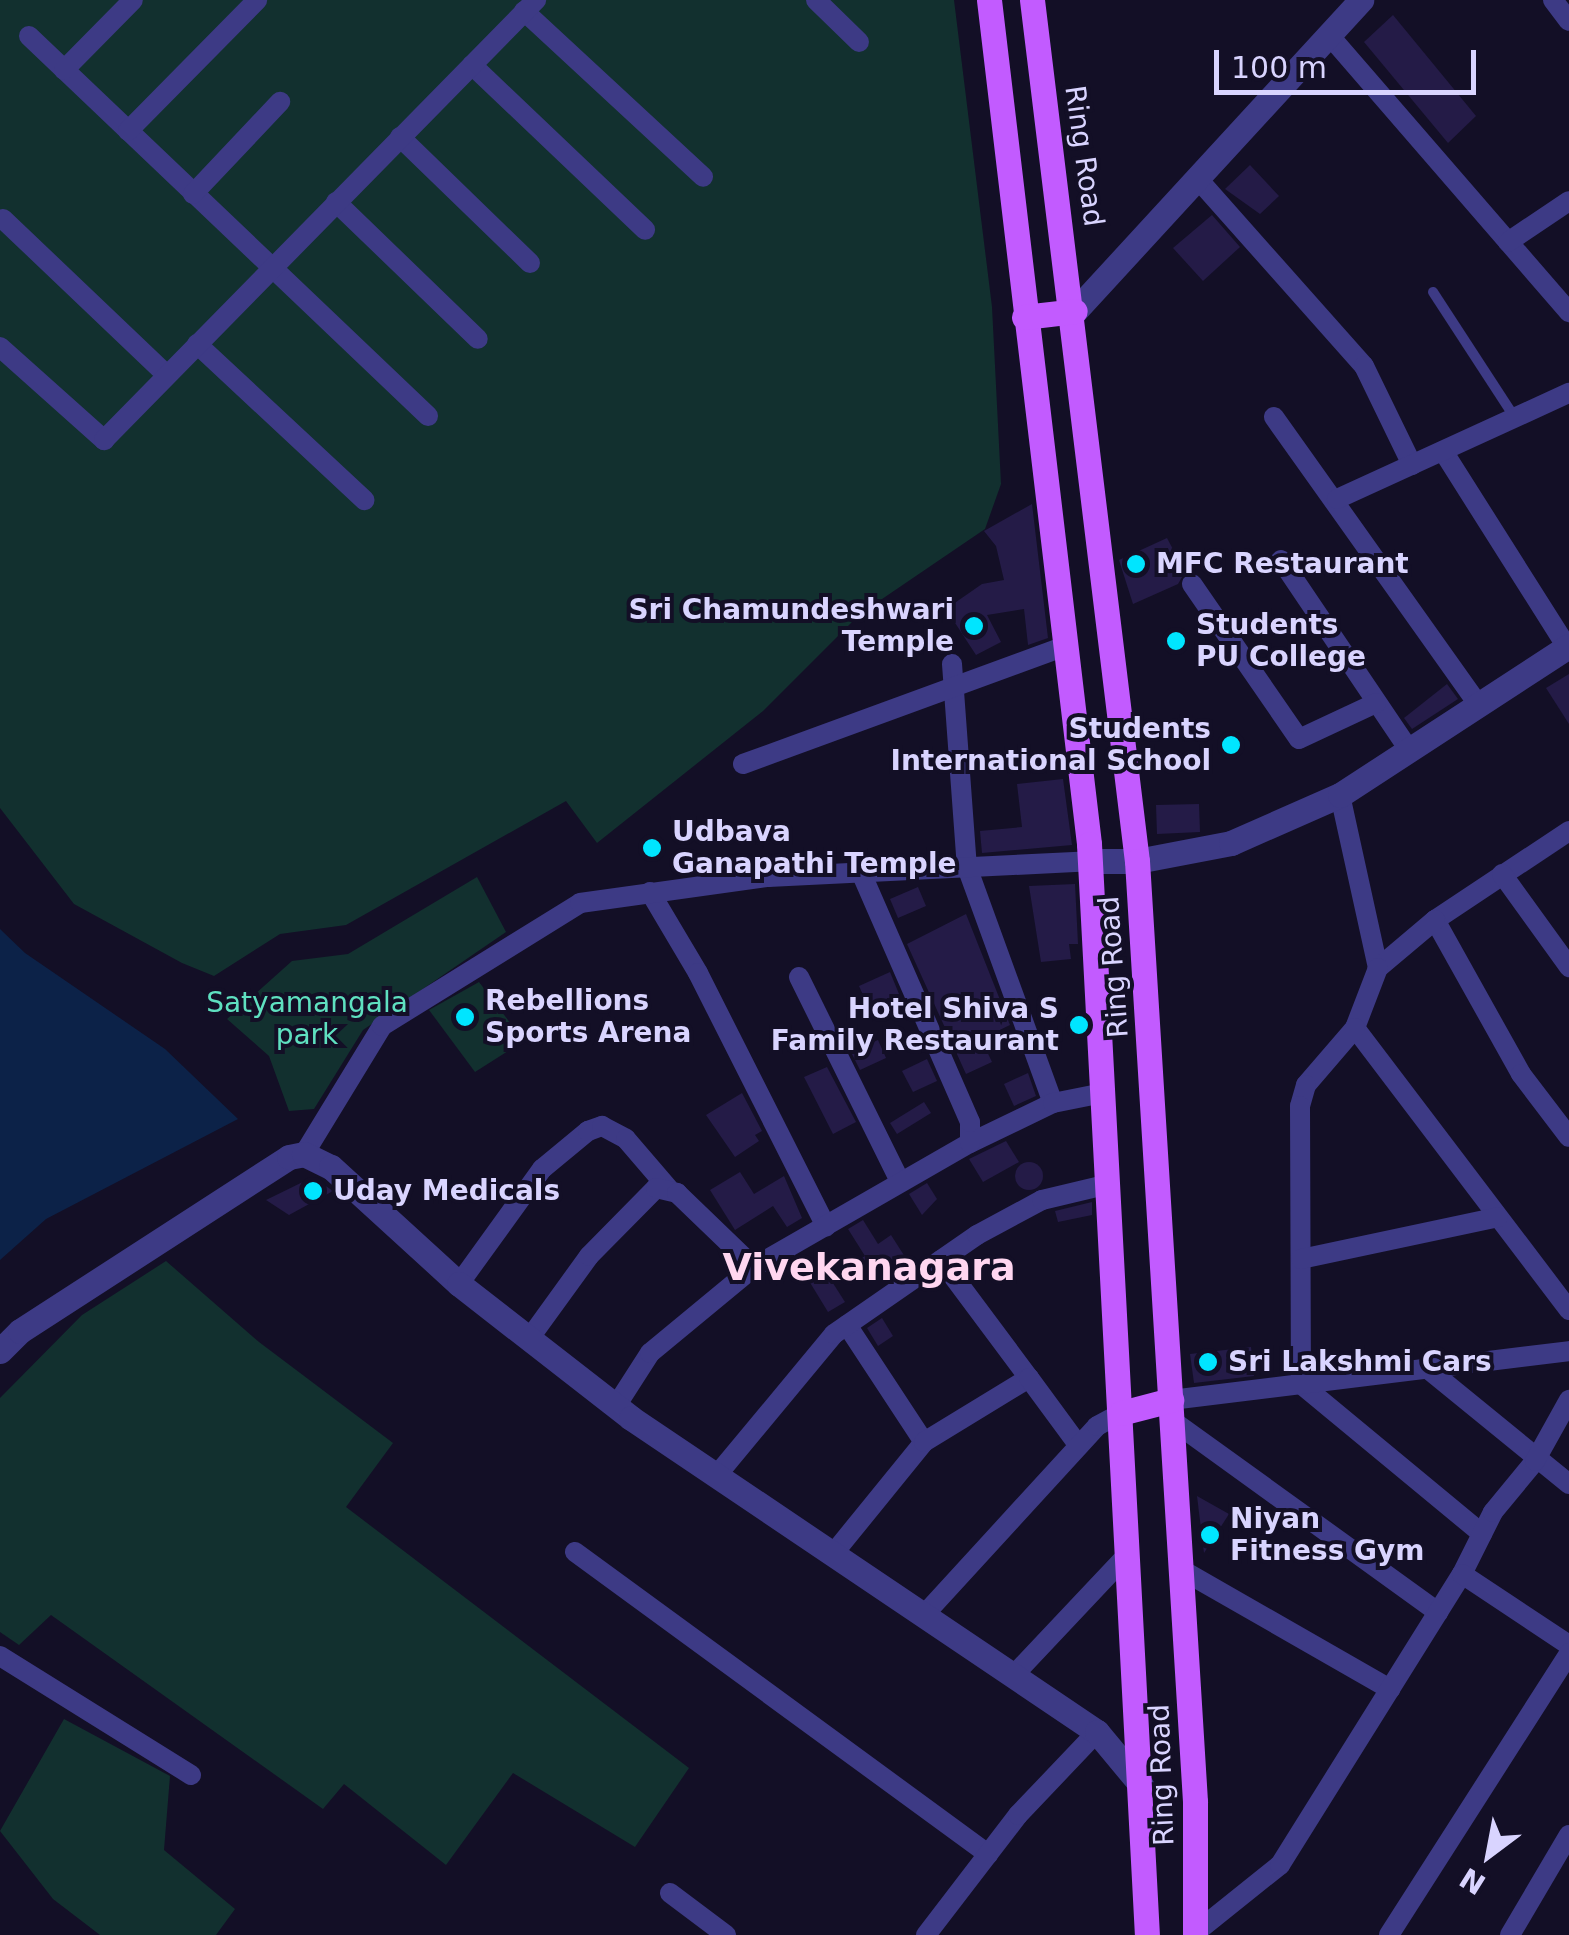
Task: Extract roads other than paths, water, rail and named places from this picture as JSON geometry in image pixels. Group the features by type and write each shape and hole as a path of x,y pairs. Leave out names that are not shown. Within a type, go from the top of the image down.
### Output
{"main road":[{"name":"Ring Road","path":"989,0 1090,861 1146,1935"},
{"name":"Ring Road","path":"1032,0 1074,311 1137,861 1182,1570 1195,1934"},
{"path":"1024,317 1074,311"},
{"path":"1121,1413 1172,1410"}],"street":[{"path":"64,70 133,0"},
{"path":"128,131 257,0"},
{"path":"816,0 858,42"},
{"path":"1074,311 1361,0"},
{"path":"1553,0 1569,21"},
{"path":"0,347 104,440 530,6 703,177"},
{"path":"1329,35 1569,312"},
{"path":"30,36 428,416"},
{"path":"472,65 645,230"},
{"path":"193,194 280,102"},
{"path":"400,138 530,263"},
{"path":"1196,178 1364,366 1412,465"},
{"path":"1508,242 1569,201"},
{"path":"336,202 478,339"},
{"path":"0,231 3,219 166,374"},
{"path":"196,344 364,500"},
{"path":"1337,498 1569,394"},
{"path":"1274,416 1337,498 1478,704"},
{"path":"304,1154 382,1026 580,903 650,892 860,872 1137,861 1231,843 1340,796 1568,646 1442,451"},
{"path":"1280,560 1409,750"},
{"path":"1192,584 1299,739 1376,704"},
{"path":"743,764 1065,646"},
{"path":"952,664 967,867 1054,1102"},
{"path":"1340,796 1378,968"},
{"path":"1482,1534 1301,1384 1300,1106 1306,1085 1354,1028 1378,968 1435,920 1569,831"},
{"path":"860,872 970,1122 970,1143"},
{"path":"1502,874 1569,967"},
{"path":"650,892 698,973 826,1226"},
{"path":"1435,920 1521,1074 1569,1137"},
{"path":"799,977 900,1182"},
{"path":"1354,1028 1569,1310"},
{"path":"616,1406 650,1353 754,1266 970,1143 1054,1102 1103,1093"},
{"path":"459,1284 542,1169 588,1131 602,1126 626,1139 668,1188 754,1266"},
{"path":"0,1351 51,1311 289,1157 304,1154 331,1167 459,1284 616,1406 1097,1732 1141,1785"},
{"path":"717,1475 848,1324 941,1260 1042,1200 1108,1184"},
{"path":"529,1338 589,1256 656,1188 668,1188"},
{"path":"1300,1259 1498,1217"},
{"path":"941,1260 1079,1446"},
{"path":"848,1324 924,1442"},
{"path":"1172,1410 1301,1384 1569,1351"},
{"path":"1428,1368 1535,1461 1569,1484"},
{"path":"832,1554 924,1442 1029,1378"},
{"path":"1195,1934 1280,1865 1462,1574 1482,1534 1535,1461 1569,1400"},
{"path":"1172,1410 1438,1612"},
{"path":"924,1615 1096,1426 1121,1413"},
{"path":"575,1552 988,1854"},
{"path":"1014,1676 1129,1553"},
{"path":"1182,1570 1390,1689"},
{"path":"1462,1574 1569,1645"},
{"path":"1388,1935 1569,1653"},
{"path":"0,1656 191,1775"},
{"path":"926,1935 988,1854 1097,1732"},
{"path":"1510,1935 1569,1835"},
{"path":"670,1893 726,1935"}],"lane":[{"path":"1434,292 1515,418"}],"water":[{"path":"0,929 25,953 165,1049 238,1119 46,1219 0,1260"}],"place":[{"name":"MFC Restaurant","path":"1136,564"},
{"name":"Sri Chamundeshwari Temple","path":"974,626"},
{"name":"Students PU College","path":"1176,641"},
{"name":"Students International School","path":"1231,745"},
{"name":"Udbava Ganapathi Temple","path":"652,848"},
{"name":"Rebellions Sports Arena","path":"465,1017"},
{"name":"Hotel Shiva S Family Restaurant","path":"1079,1025"},
{"name":"Uday Medicals","path":"313,1191"},
{"name":"Sri Lakshmi Cars","path":"1208,1362"},
{"name":"Niyan Fitness Gym","path":"1210,1535"}],"district":[{"name":"Vivekanagara","path":"869,1268"}],"park label":[{"name":"Satyamangala park","path":"307,1019"}]}
